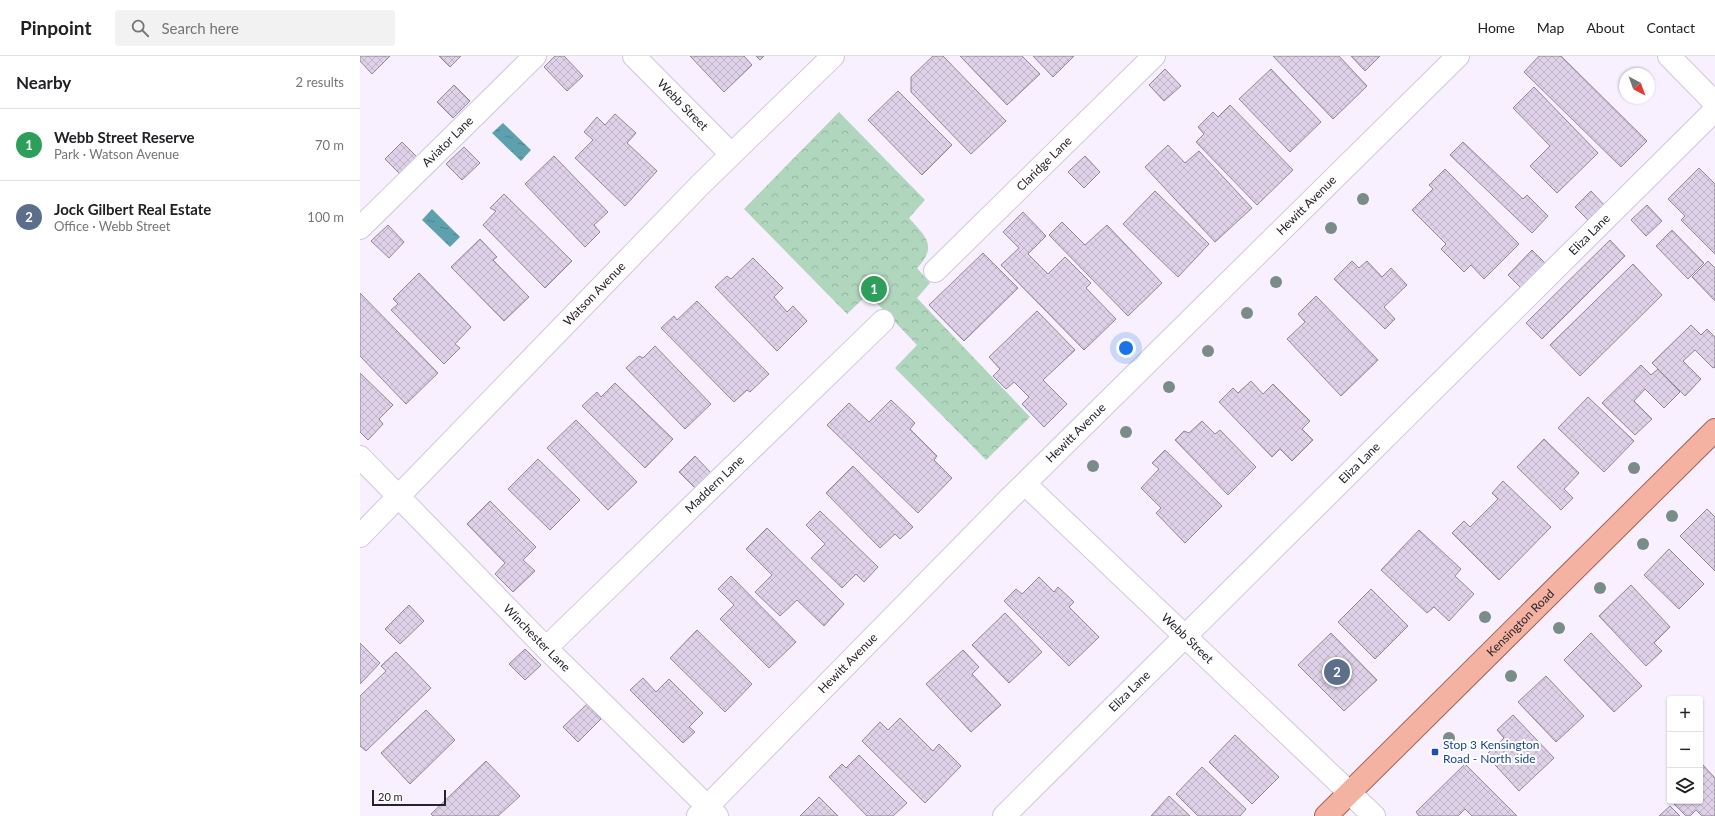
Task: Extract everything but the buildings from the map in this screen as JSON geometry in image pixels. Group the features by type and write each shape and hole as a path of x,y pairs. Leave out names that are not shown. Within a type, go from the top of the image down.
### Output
{"main road":[{"name":"Kensington Road","path":"1326,816 1715,430"}],"street":[{"name":"Aviator Lane","path":"360,228 536,56"},
{"name":"Webb Street","path":"634,56 731,154"},
{"name":"Watson Avenue","path":"360,536 731,154 833,56"},
{"name":"Claridge Lane","path":"935,271 1154,56"},
{"name":"Hewitt Avenue","path":"707,813 1025,484 1458,56"},
{"path":"1669,56 1715,103"},
{"name":"Eliza Lane","path":"1004,816 1715,110"},
{"name":"Maddern Lane","path":"546,648 883,321"},
{"name":"Winchester Lane","path":"360,457 707,813"},
{"name":"Webb Street","path":"1025,484 1374,816"}],"green space":[{"path":"839,112 925,200 909,218 925,236 928,248 927,254 917,268 930,283 917,298 1030,417 986,460 895,368 917,345 868,294 847,314 744,209"}],"water":[{"path":"503,123 531,150 521,161 492,133"},
{"path":"432,209 460,237 450,247 422,220"}],"place":[{"name":"Webb Street Reserve","path":"874,289"},
{"name":"Jock Gilbert Real Estate","path":"1337,672"},
{"name":"Stop 3 Kensington Road - North side","path":"1435,752"}]}
